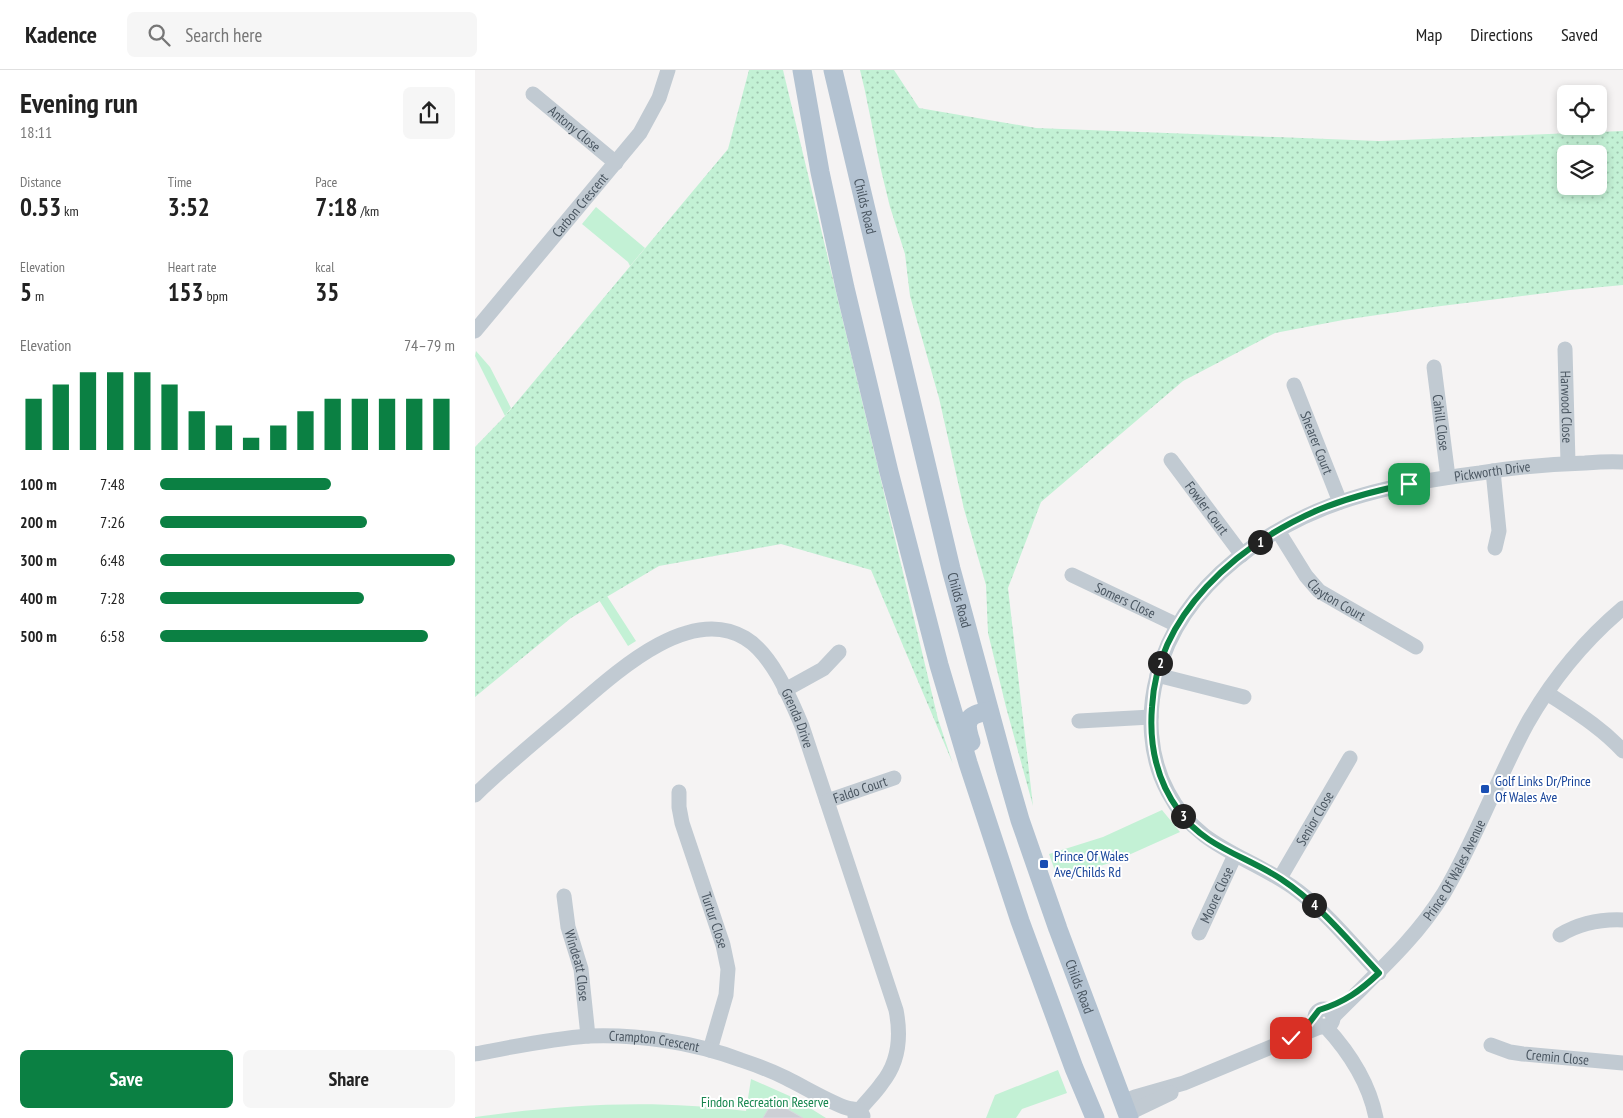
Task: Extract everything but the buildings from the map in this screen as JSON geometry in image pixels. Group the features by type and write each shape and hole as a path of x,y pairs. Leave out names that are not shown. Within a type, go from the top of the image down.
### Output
{"main road":[{"path":"802,70 827,206 889,472 939,665 968,763 1049,1002 1073,1068 1097,1118"},
{"name":"Childs Road","path":"833,70 951,569 989,712 1020,820 1126,1112"},
{"path":"989,712 972,716 968,720 967,726 995,826 1005,874"},
{"name":"Prince Of Wales Avenue","path":"1097,1118 1126,1112"}],"street":[{"name":"Carbon Crescent","path":"475,330 640,133 659,98 667,70"},
{"name":"Antony Close","path":"533,94 616,163"},
{"name":"Harwood Close","path":"1565,349 1568,463"},
{"name":"Cahill Close","path":"1434,367 1448,477"},
{"name":"Shearer Court","path":"1294,385 1340,502"},
{"name":"Fowler Court","path":"1171,460 1242,555"},
{"name":"Pickworth Drive","path":"1379,973 1311,901 1280,878 1206,838 1179,811 1161,778 1154,753 1151,717 1152,699 1165,648 1177,625 1204,589 1242,555 1278,531 1310,514 1340,502 1382,490 1448,477 1568,463 1623,462"},
{"path":"1493,471 1499,526 1495,548"},
{"name":"Clayton Court","path":"1278,531 1306,576 1319,591 1416,647"},
{"name":"Somers Close","path":"1072,575 1177,625"},
{"name":"Prince Of Wales Avenue","path":"1126,1112 1168,1095 1184,1083 1230,1066 1291,1038 1310,1032 1379,973 1410,940 1443,895 1469,846 1528,723 1547,694 1577,653 1623,608"},
{"name":"Grenda Drive","path":"475,795 628,664 662,643 706,628 716,628 737,633 747,638 763,654 785,690 802,726 896,1010 898,1047 890,1072 858,1116"},
{"path":"785,690 823,669 839,652"},
{"path":"1157,675 1244,696"},
{"path":"1547,694 1597,727 1623,751"},
{"path":"1079,721 1151,717"},
{"name":"Senior Close","path":"1280,878 1350,758"},
{"name":"Faldo Court","path":"827,801 894,778"},
{"name":"Turtur Close","path":"679,792 682,823 723,945 727,963 728,981 726,995 710,1050"},
{"name":"Moore Close","path":"1199,934 1235,855"},
{"name":"Windeatt Close","path":"564,896 567,922 581,969 588,1036"},
{"path":"1560,935 1569,929 1589,922 1623,920"},
{"path":"1326,1019 1364,1080 1371,1096 1376,1118"},
{"name":"Crampton Crescent","path":"475,1054 550,1040 588,1036 648,1038 710,1050 761,1067 787,1078 824,1099 847,1108 858,1116"},
{"name":"Cremin Close","path":"1491,1045 1510,1052 1523,1054 1623,1062"}],"green space":[{"path":"749,70 783,70 938,719 953,764 871,570 781,544 659,566 571,618 475,697 475,447 505,416 728,149"},
{"path":"860,70 894,70 919,108 1036,128 1379,141 1557,134 1607,135 1607,132 1623,131 1623,285 1425,308 1343,320 1275,333 1183,381 1041,502 1008,588 1033,806 988,633 986,585 964,509 939,398 910,296 905,254 890,207"},
{"path":"596,207 645,248 630,266 628,262 582,224"},
{"path":"476,351 490,367 511,408 505,416 475,356"},
{"path":"607,596 636,641 628,646 599,600"},
{"path":"1162,810 1180,832 1113,862 1058,879 1049,854 1103,837"},
{"path":"1058,1070 1067,1093 1022,1109 1016,1118 986,1118 995,1095"},
{"name":"Findon Recreation Reserve","path":"751,1079 794,1098 826,1118 475,1118 577,1106 644,1104 712,1107 746,1111"}],"place":[{"name":"Golf Links Dr/Prince Of Wales Ave","path":"1485,789"},
{"name":"Prince Of Wales Ave/Childs Rd","path":"1044,864"}],"route":[{"path":"1291,1038 1315,1018 1319,1010 1353,996 1379,973 1311,901 1280,878 1206,838 1179,811 1161,778 1154,753 1151,717 1154,685 1161,658 1170,636 1187,610 1218,575 1242,555 1278,531 1318,511 1361,495 1409,484"}]}
